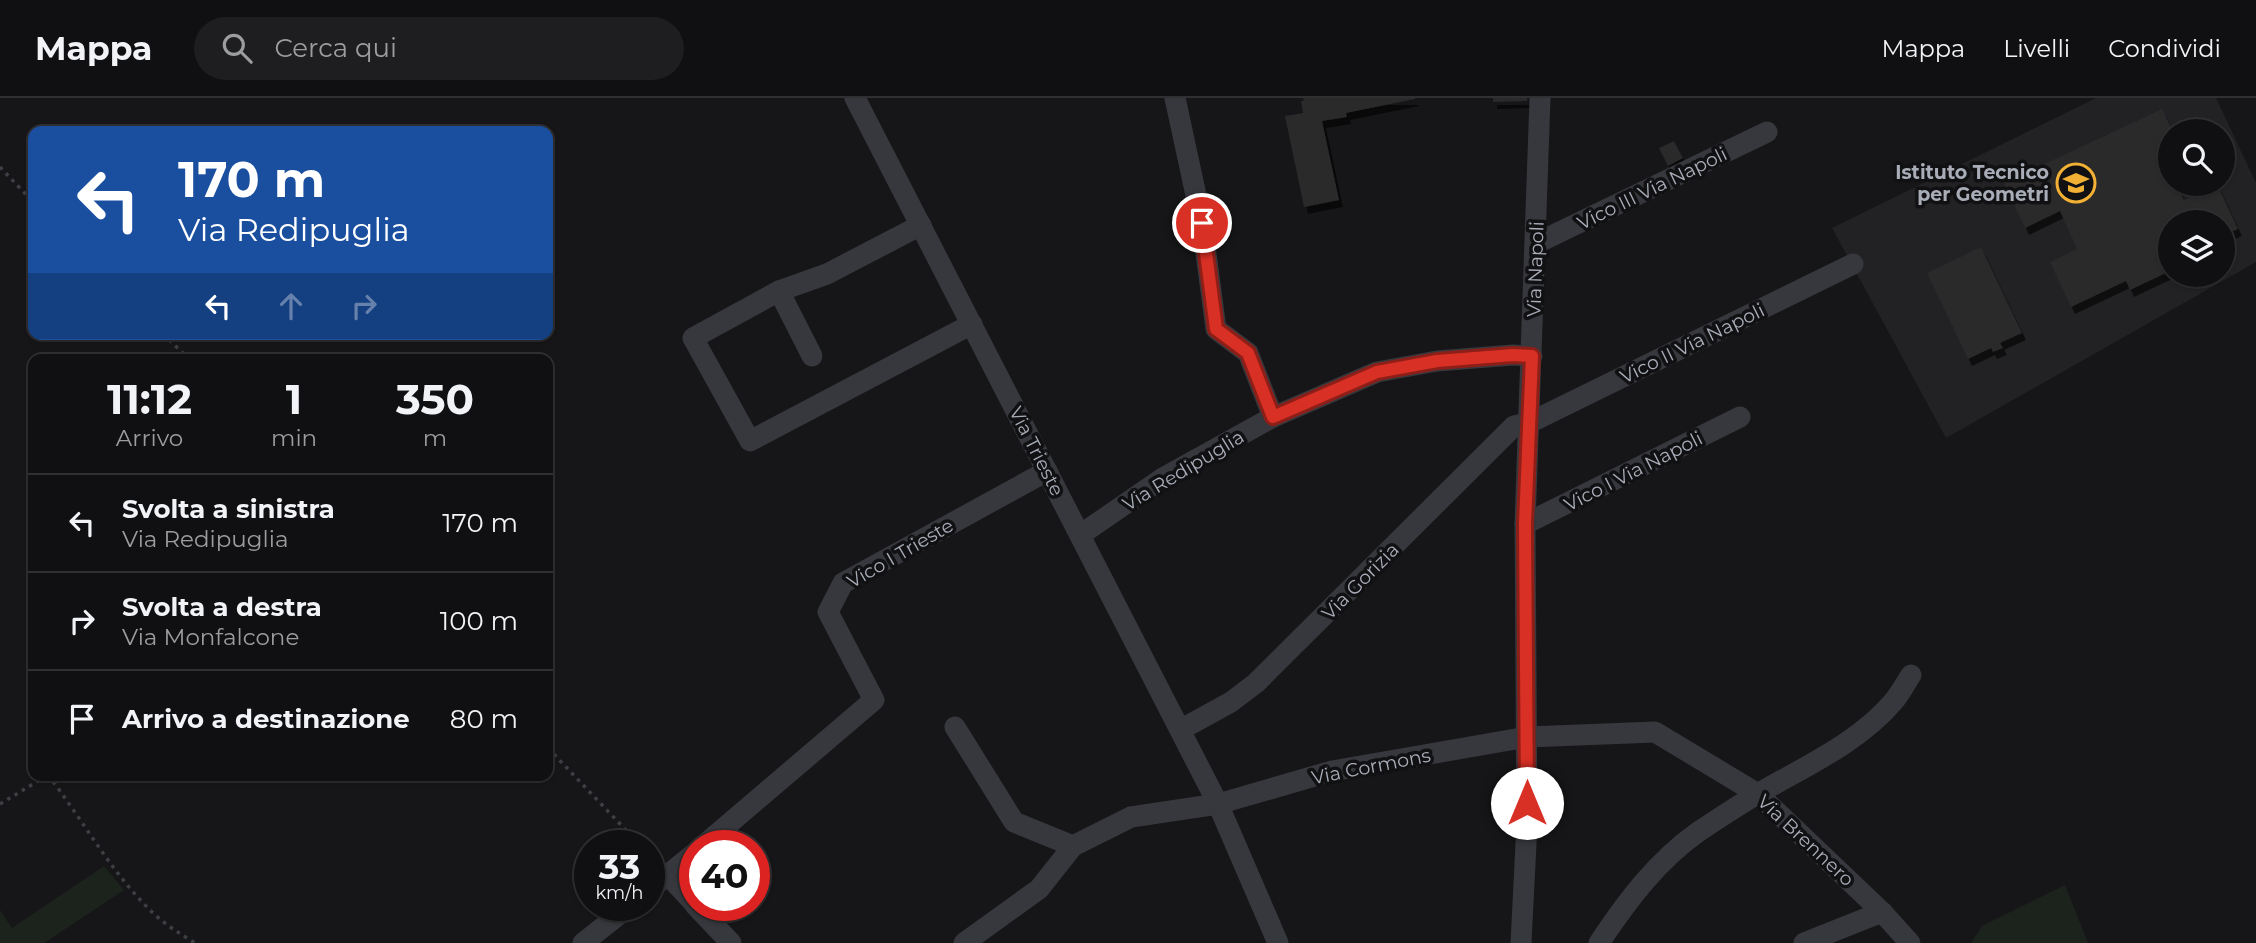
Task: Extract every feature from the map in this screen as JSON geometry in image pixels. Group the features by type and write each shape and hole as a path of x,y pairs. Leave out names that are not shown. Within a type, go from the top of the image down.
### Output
{"street":[{"name":"Via Trieste","path":"855,98 1218,804 1278,943"},
{"path":"1175,98 1202,223 1216,329 1248,353 1273,417"},
{"name":"Via Napoli","path":"1521,943 1527,824 1525,524 1531,422 1540,98"},
{"name":"Vico III Via Napoli","path":"1537,243 1767,132"},
{"path":"921,225 827,274 779,291 693,338 750,441 972,324"},
{"name":"Vico II Via Napoli","path":"1531,422 1853,264"},
{"path":"779,291 812,356"},
{"name":"Via Redipuglia","path":"1080,535 1163,478 1273,417 1377,372 1437,361 1532,356"},
{"name":"Vico I Via Napoli","path":"1525,524 1740,417"},
{"name":"Via Gorizia","path":"1180,730 1231,702 1256,682 1514,426 1531,422"},
{"name":"Vico I Trieste","path":"722,830 874,700 828,612 843,583 1047,471"},
{"path":"1599,943 1624,906 1657,867 1696,834 1758,794 1825,756 1870,724 1894,701 1911,675"},
{"path":"955,727 1014,822 1073,846 1039,889 964,943"},
{"name":"Via Brennero","path":"1527,737 1656,732 1758,794 1882,912 1910,943"},
{"name":"Via Cormons","path":"1073,846 1132,817 1218,804 1332,771 1527,737"},
{"path":"665,877 679,866"},
{"path":"668,875 679,887"},
{"path":"1804,943 1882,912"},
{"path":"583,943 611,921"},
{"path":"711,921 731,943"}],"path":[{"path":"0,167 28,197"},
{"path":"169,340 183,354"},
{"path":"553,753 626,830"},
{"path":"0,804 38,781"},
{"path":"52,781 90,835 143,902 170,928 195,943"}],"shaded area":[{"path":"2096,98 2216,98 2226,119 2158,119 2158,196 2235,196 2235,138 2256,183 2256,262 2235,274 2235,210 2158,210 2158,287 2212,287 1946,438 1832,228"},
{"path":"104,866 124,890 44,943 0,943 0,910 12,928"},
{"path":"2065,885 2088,943 1971,943 1982,926"}],"building":[{"path":"1303,98 1415,99 1346,113 1347,117 1322,121 1339,200 1304,207 1285,116 1303,113"},
{"path":"1493,98 1527,98 1527,101 1493,102"},
{"path":"2162,109 2167,119 2158,119 2158,196 2182,196 2184,200 2192,196 2223,196 2229,210 2158,210 2158,277 2130,290 2126,281 2071,307 2050,262 2077,249 2060,211 2025,228 2004,183"},
{"path":"1674,141 1683,158 1668,166 1659,148"},
{"path":"1981,247 2022,333 2000,343 2003,348 1993,352 1991,348 1968,359 1927,273"}],"place":[{"name":"Istituto Tecnico per Geometri","path":"2076,183"}],"route":[{"path":"1202,223 1216,329 1248,353 1273,417 1377,372 1437,361 1532,356 1525,524 1527,803"}]}
